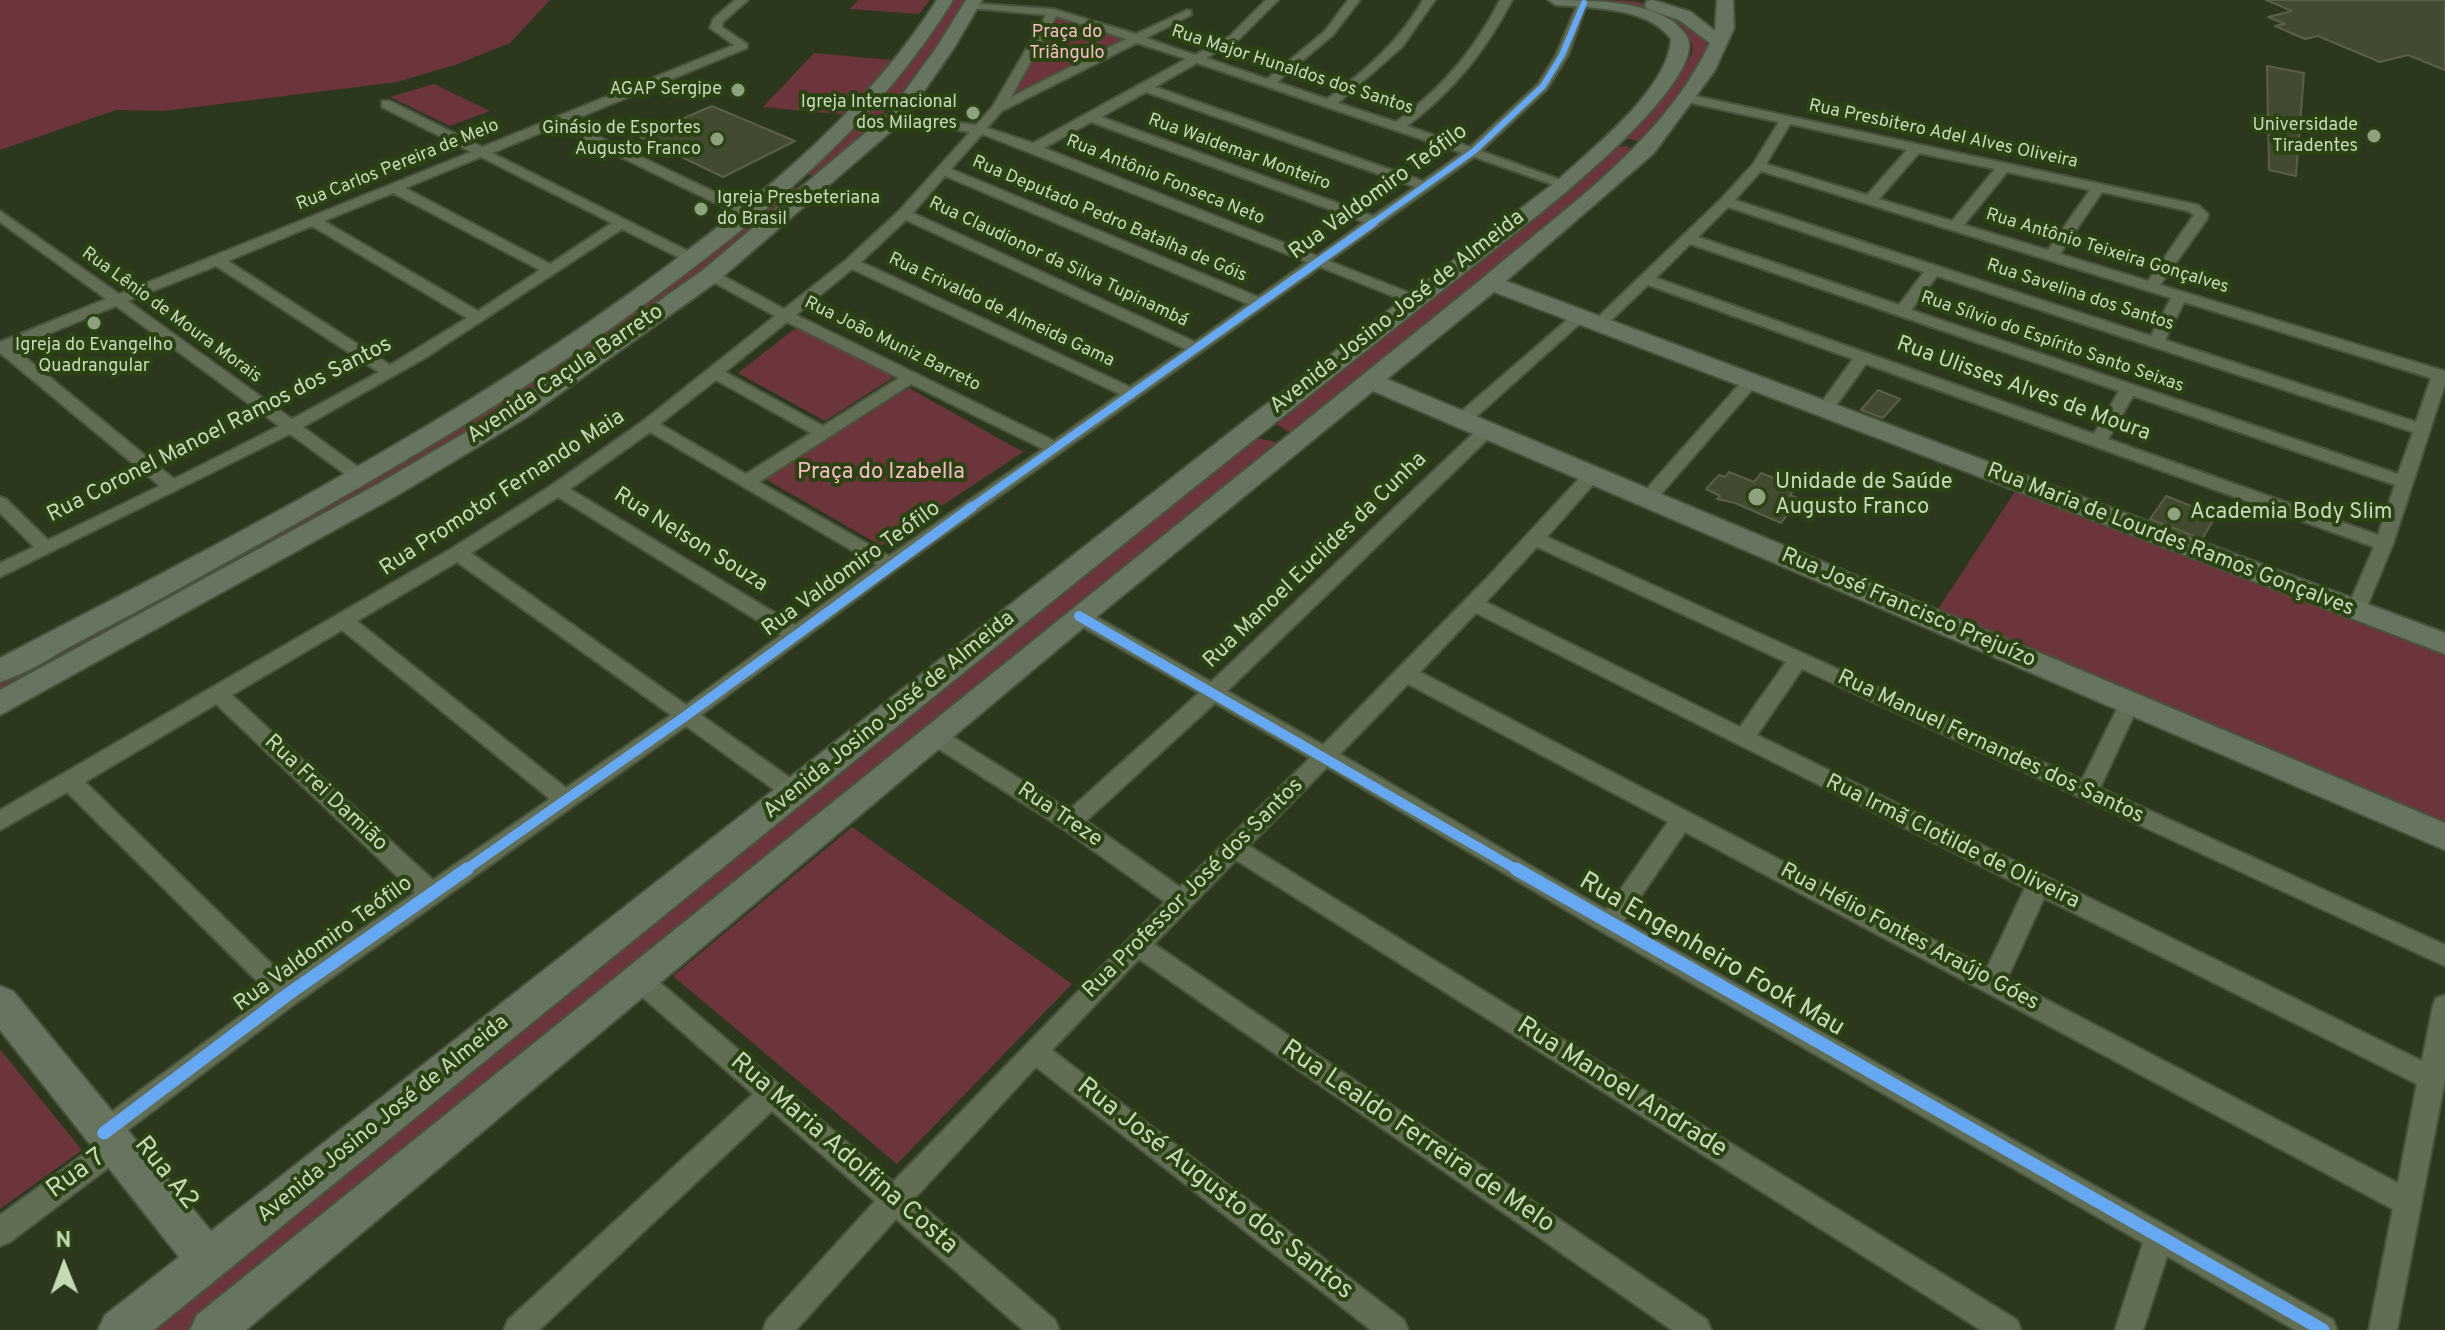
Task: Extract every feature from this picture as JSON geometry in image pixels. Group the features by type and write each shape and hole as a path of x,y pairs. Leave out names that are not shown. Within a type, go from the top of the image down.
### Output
{"street":[{"name":"Rua Carlos Pereira de Melo","path":"2,348 743,46 716,28 717,21 742,0"},
{"name":"Avenida Caçula Barreto","path":"0,704 136,614 702,267 749,214 879,96 945,0"},
{"path":"1034,148 1234,38 1272,0"},
{"path":"1269,83 1329,33 1354,0"},
{"path":"1329,103 1395,50 1418,22 1429,0"},
{"path":"1399,126 1437,98 1468,66 1486,41 1506,0"},
{"name":"Avenida Josino José de Almeida","path":"120,1330 1256,424 1565,184 1613,141 1654,95 1681,52 1681,41 1674,30 1640,13 1556,0"},
{"path":"1636,0 1685,16 1719,42"},
{"path":"1719,0 1725,0"},
{"name":"Avenida Josino José de Almeida","path":"212,1330 1079,616 1491,283 1647,149 1706,70 1725,28 1725,0"},
{"name":"Avenida Caçula Barreto","path":"0,671 136,614 387,490 518,412 702,267 825,180 896,117 973,3"},
{"name":"Rua Major Hunaldos dos Santos","path":"973,3 1053,12 1565,184"},
{"name":"Rua Valdomiro Teófilo","path":"110,1140 287,995 687,715 890,565 1134,395 1474,151 1543,86 1562,55 1584,3"},
{"name":"Rua Promotor Fernando Maia","path":"0,821 458,553 558,489 649,425 851,263 904,214 998,108 1053,12"},
{"path":"998,108 1187,13"},
{"path":"1147,88 1426,186"},
{"name":"Rua Presbitero Adel Alves Oliveira","path":"1686,98 2193,208 2201,214 2200,219 2152,286"},
{"name":"Rua João Muniz Barreto","path":"386,104 702,267 784,315 1057,449"},
{"name":"Rua Antônio Fonseca Neto","path":"896,117 981,130 1034,148 1415,300"},
{"name":"Rua Waldemar Monteiro","path":"1090,117 1376,222"},
{"name":"Rua Manoel Euclides da Cunha","path":"1070,822 1211,694 1474,425 1590,320 1645,279 1726,202 1758,166 1786,120"},
{"path":"556,121 749,214"},
{"path":"1613,141 1647,149"},
{"path":"1870,200 1917,147"},
{"name":"Rua Antônio Teixeira Gonçalves","path":"1758,166 2442,376"},
{"path":"1955,226 2004,166"},
{"name":"Rua Deputado Pedro Batalha de Góis","path":"945,171 1259,303"},
{"path":"794,175 825,180"},
{"path":"2051,256 2100,186"},
{"path":"392,187 551,270"},
{"name":"Rua Savelina dos Santos","path":"1726,202 2421,429"},
{"name":"Rua Claudionor da Silva Tupinambá","path":"904,214 1196,348"},
{"name":"Rua Lênio de Moura Morais","path":"0,215 359,476"},
{"path":"312,220 478,318"},
{"name":"Rua Coronel Manoel Ramos dos Santos","path":"0,571 290,427 390,372 620,224"},
{"name":"Rua Sílvio do Espírito Santo Seixas","path":"1686,238 2406,483"},
{"path":"217,260 390,372"},
{"name":"Rua Erivaldo de Almeida Gama","path":"851,263 1134,395"},
{"path":"1901,313 1934,269"},
{"name":"Rua Ulisses Alves de Moura","path":"1645,279 2384,544"},
{"name":"Rua Maria de Lourdes Ramos Gonçalves","path":"1491,283 2445,644"},
{"path":"2156,342 2180,295"},
{"path":"2,348 171,486"},
{"path":"1824,410 1864,356"},
{"path":"714,372 822,432"},
{"path":"2356,611 2384,544 2421,429 2442,376"},
{"path":"748,481 911,377"},
{"name":"Rua José Francisco Prejuízo","path":"1371,381 2445,837"},
{"path":"1648,498 1751,381"},
{"path":"2099,440 2128,390"},
{"path":"1256,424 1294,442"},
{"path":"649,425 890,565"},
{"name":"Rua Professor José dos Santos","path":"777,1330 894,1198 1034,1051 1408,675 1592,475"},
{"name":"Rua Nelson Souza","path":"558,489 796,635"},
{"path":"0,503 46,548"},
{"name":"Rua Manuel Fernandes dos Santos","path":"1536,539 2445,956"},
{"path":"458,553 795,793"},
{"name":"Rua Irmã Clotilde de Oliveira","path":"1473,604 2432,1079"},
{"name":"Rua Engenheiro Fook Mau","path":"1079,616 1211,694 1327,757 1609,924 2323,1330"},
{"path":"344,621 565,799"},
{"path":"1743,739 1798,660"},
{"name":"Rua Hélio Fontes Araújo Góes","path":"1408,675 2409,1203"},
{"name":"Rua Frei Damião","path":"219,695 431,893"},
{"path":"2087,793 2129,704"},
{"name":"Rua Treze","path":"935,736 1070,822 1181,900"},
{"path":"70,781 287,995"},
{"path":"1609,924 1682,819"},
{"name":"Rua Manoel Andrade","path":"1234,848 2007,1330"},
{"path":"1993,982 2038,886"},
{"name":"Rua Lealdo Ferreira de Melo","path":"1137,945 1697,1330"},
{"name":"Rua Maria Adolfina Costa","path":"640,980 1045,1330"},
{"name":"Rua A2","path":"0,1002 208,1260"},
{"path":"2383,1330 2445,1006"},
{"name":"Rua José Augusto dos Santos","path":"1034,1051 1394,1330"},
{"path":"518,1330 773,1093"},
{"name":"Rua 7","path":"0,1232 110,1140"},
{"path":"2129,1330 2159,1238"}],"green space":[{"path":"0,0 550,0 510,43 455,65 397,82 164,111 116,110 0,150"},
{"path":"858,0 930,0 919,14 850,9"},
{"path":"949,0 965,0 935,49 901,93 824,177 802,174 888,89"},
{"path":"1589,0 1633,1 1656,7 1691,25 1707,43 1710,54 1644,143 1625,138 1686,65 1692,51 1691,42 1684,33 1660,19 1629,8"},
{"name":"Praça do Triângulo","path":"1056,15 1130,39 1008,99"},
{"path":"814,53 893,60 846,115 763,107"},
{"path":"434,84 490,111 450,126 390,97"},
{"path":"1627,146 1637,153 1293,434 1276,424 1618,147"},
{"path":"792,188 808,189 718,266 512,408 165,608 152,597 328,505 709,250"},
{"path":"797,327 894,377 825,421 738,373"},
{"name":"Praça do Izabella","path":"909,388 1023,452 881,546 762,477"},
{"path":"1257,438 1275,442 1279,449 197,1330 140,1330"},
{"path":"2018,487 2445,653 2445,828 1935,614"},
{"path":"115,621 126,629 0,696 0,681"},
{"path":"852,827 1072,984 897,1164 673,976"},
{"path":"0,1049 82,1150 0,1209"}],"building":[{"path":"2266,0 2445,0 2445,70 2408,55 2380,62 2318,36 2305,39 2275,26 2285,24 2268,17 2292,11"},
{"path":"2267,66 2304,73 2296,176 2269,170"},
{"name":"Ginásio de Esportes Augusto Franco","path":"712,106 795,141 723,177 640,137"},
{"path":"1878,390 1900,399 1883,418 1861,410"},
{"name":"Unidade de Saúde Augusto Franco","path":"1729,472 1754,482 1761,473 1796,487 1790,495 1800,499 1781,523 1735,503 1717,499 1720,496 1706,489 1719,475 1725,477"},
{"name":"Academia Body Slim","path":"2166,496 2216,516 2202,539 2150,519"}],"cycle path":[{"path":"104,1133 287,995 687,715 890,565 1474,151 1543,86 1562,55 1584,3"},
{"path":"1079,616 1327,757 1609,924 2323,1330"}],"place":[{"name":"AGAP Sergipe","path":"738,90"},
{"name":"Igreja Internacional dos Milagres","path":"973,113"},
{"name":"Universidade Tiradentes","path":"2374,136"},
{"name":"Ginásio de Esportes Augusto Franco","path":"717,139"},
{"name":"Igreja Presbeteriana do Brasil","path":"701,209"},
{"name":"Igreja do Evangelho Quadrangular","path":"94,323"},
{"name":"Unidade de Saúde Augusto Franco","path":"1757,497"},
{"name":"Academia Body Slim","path":"2174,514"}]}
